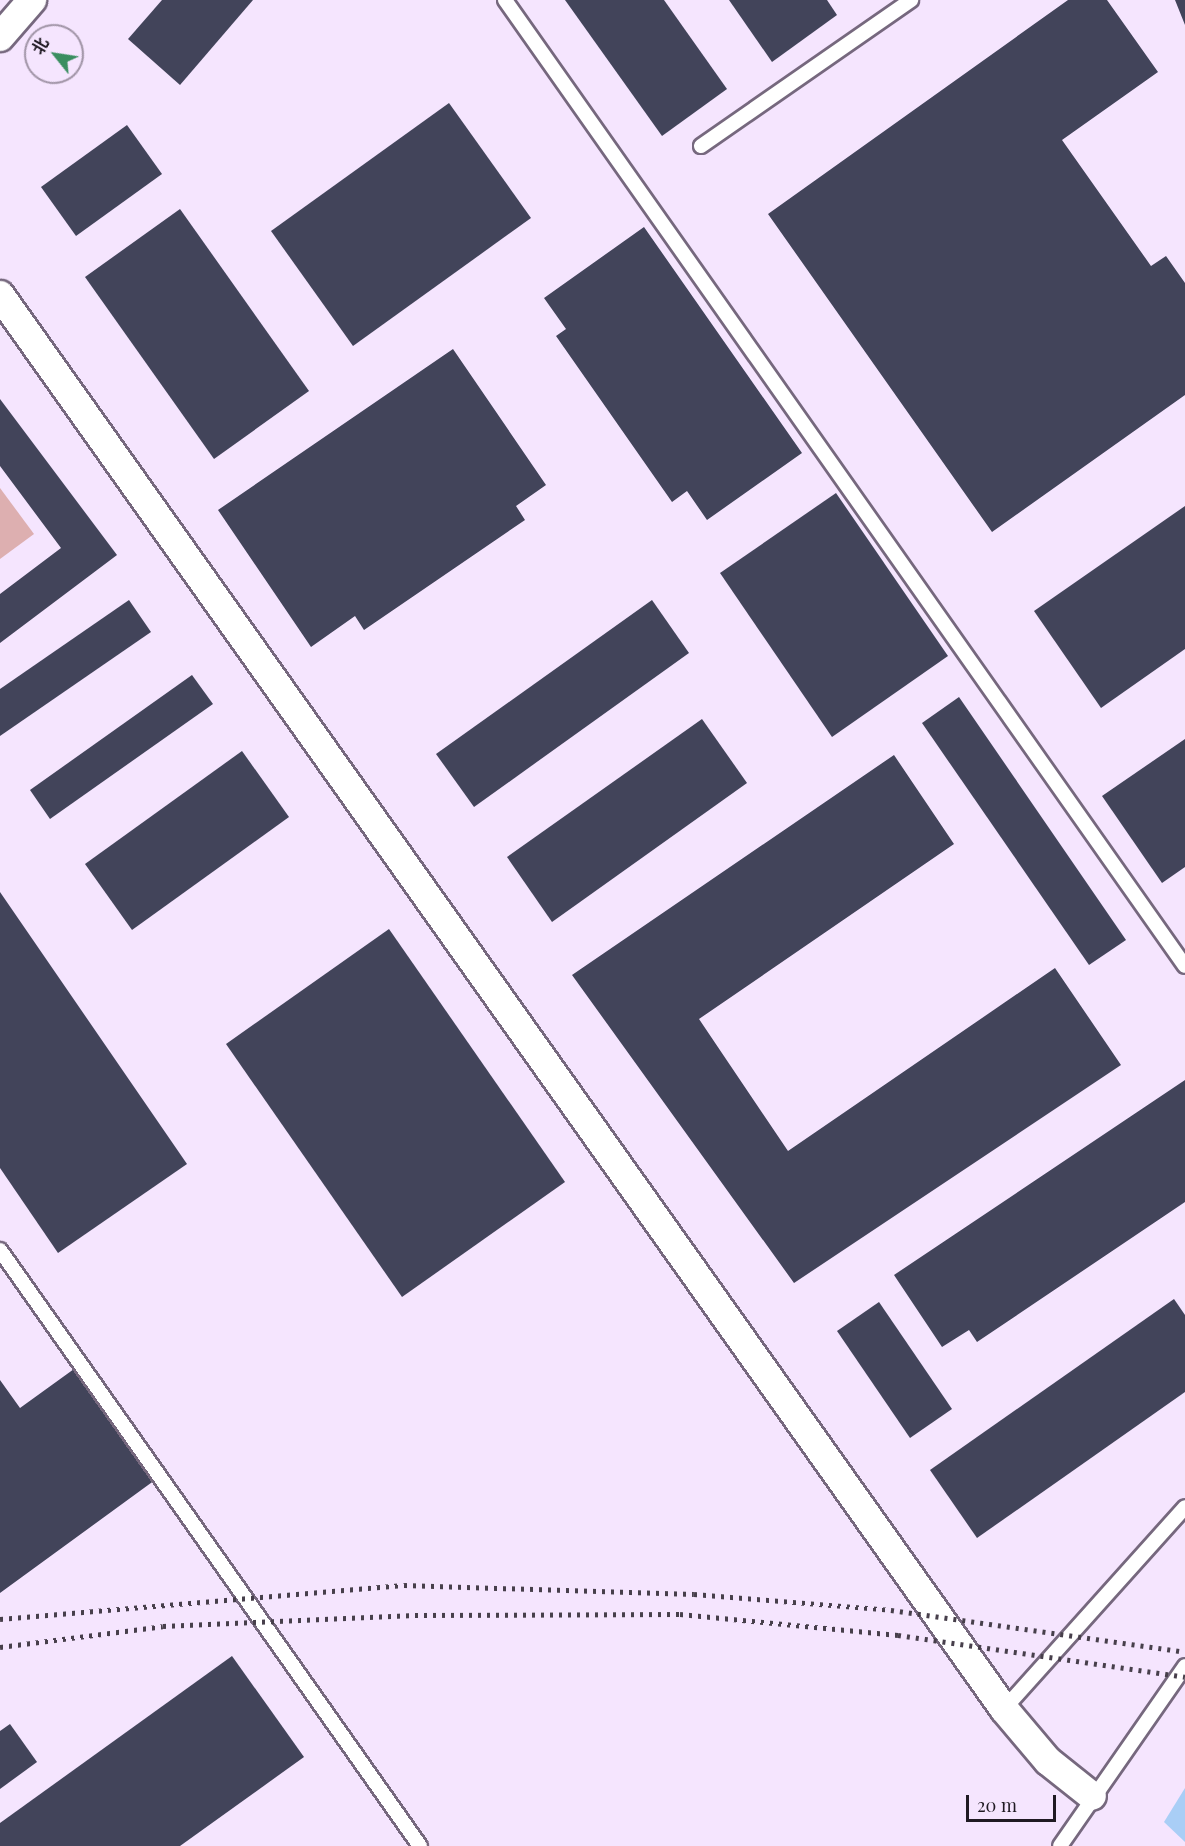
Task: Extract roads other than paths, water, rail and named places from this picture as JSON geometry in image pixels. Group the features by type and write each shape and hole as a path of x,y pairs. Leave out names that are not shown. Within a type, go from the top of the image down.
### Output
{"street":[{"path":"0,37 32,0"},
{"path":"0,295 1004,1709 1048,1761 1092,1796"}],"lane":[{"path":"505,0 1185,966"},
{"path":"701,146 911,0"},
{"path":"0,1250 420,1846"},
{"path":"1004,1709 1185,1507"},
{"path":"1060,1846 1092,1796 1185,1666"}],"water":[{"path":"1185,1788 1185,1842 1164,1822"}],"railway":[{"path":"0,1619 404,1585 694,1594 891,1610 1185,1652"},
{"path":"0,1647 163,1626 415,1615 680,1614 898,1635 1185,1677"}]}
